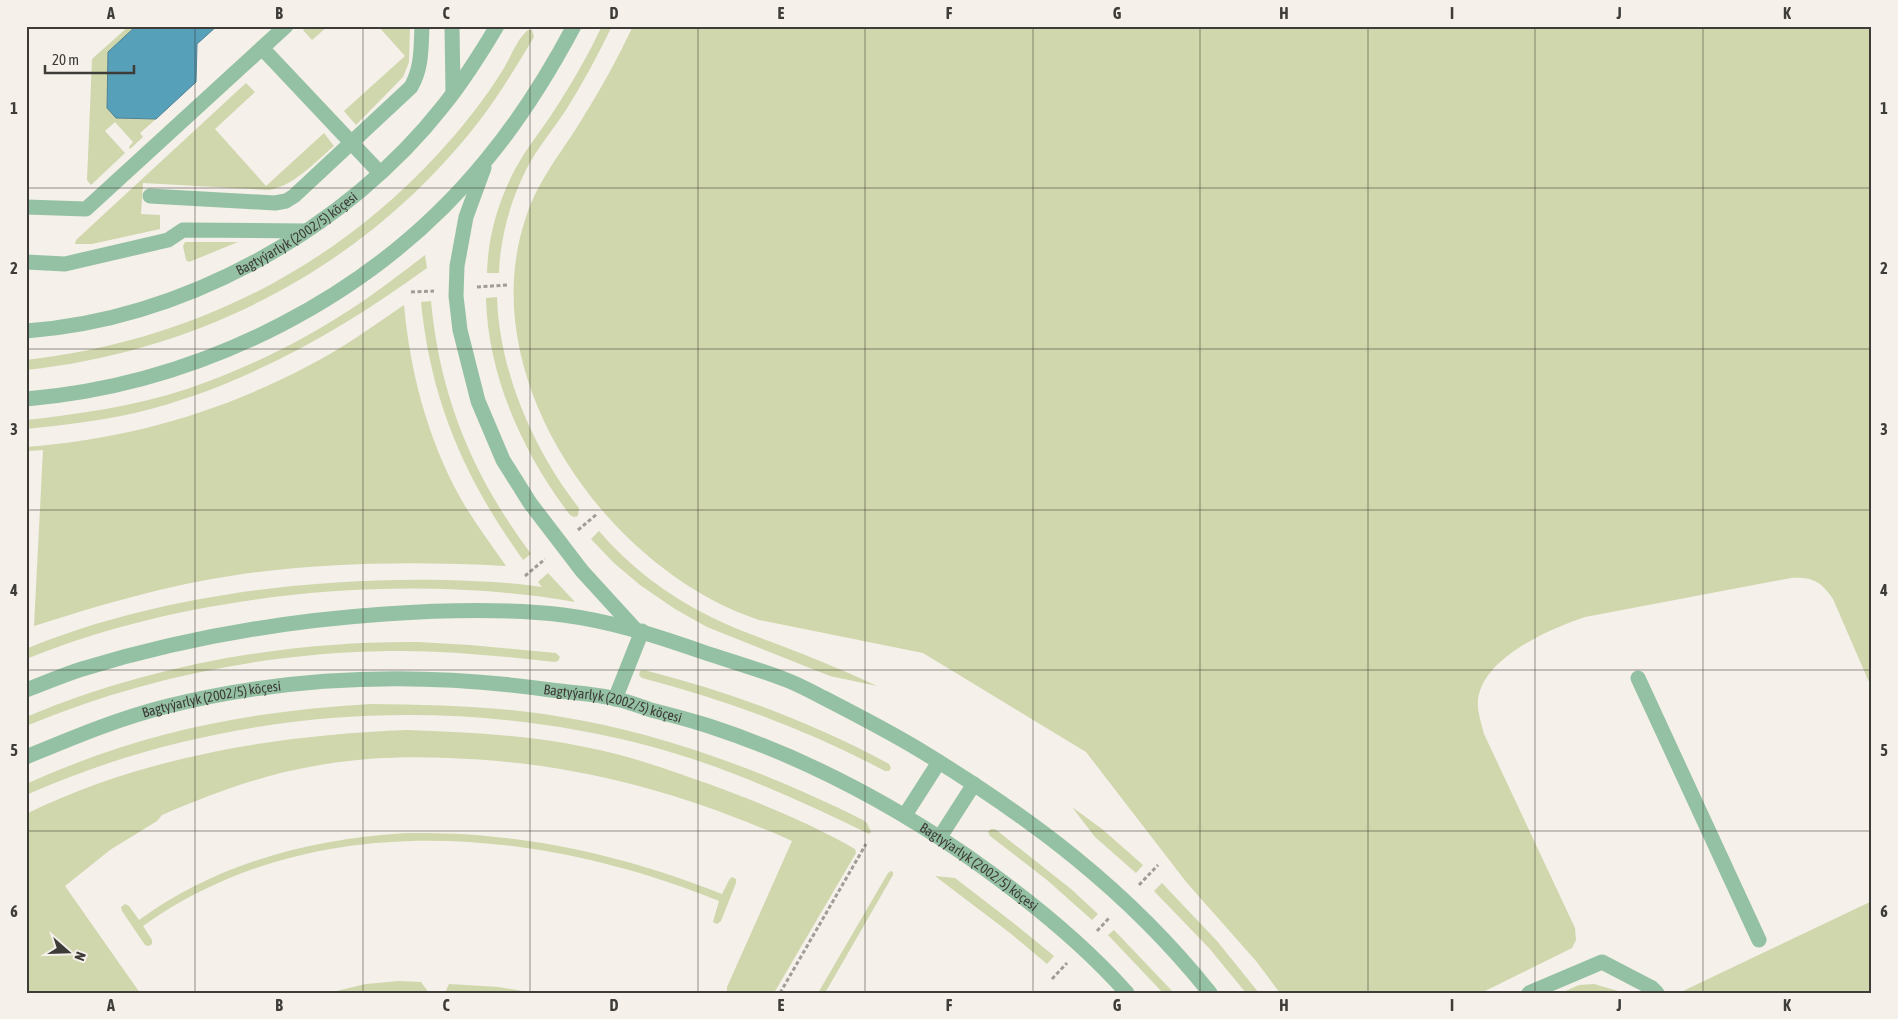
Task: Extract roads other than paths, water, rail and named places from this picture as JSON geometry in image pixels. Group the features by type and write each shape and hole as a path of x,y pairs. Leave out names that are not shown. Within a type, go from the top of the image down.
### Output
{"street":[{"path":"26,207 86,209 286,26"},
{"path":"150,196 275,203 286,201 294,196 410,87 417,77 420,66 422,26"},
{"path":"452,26 453,93"},
{"name":"Bagtyýarlyk (2002/5) köçesi","path":"26,331 86,322 138,310 189,292 237,271 306,231 329,215 380,173 409,145 453,93 476,62 497,26"},
{"path":"26,399 54,397 109,387 164,373 216,354 268,332 317,305 363,274 408,240 449,202 487,160 521,115 551,68 574,26"},
{"path":"262,48 380,173"},
{"path":"487,160 466,217 457,266 456,296 460,330 478,402 503,460 530,503 582,571 638,630"},
{"path":"26,262 64,264 168,240 183,230 306,231"},
{"path":"26,690 79,670 154,649 247,630 353,616 450,610 515,611 565,616 638,630 787,680 889,732 974,784 1030,822 1079,859 1126,900 1196,975 1210,993"},
{"path":"615,699 638,630"},
{"path":"1638,678 1759,940"},
{"name":"Bagtyýarlyk (2002/5) köçesi","path":"26,757 101,726 167,706 253,689 309,683 359,679 456,680 520,685 615,699 708,725 766,747 822,771 905,815 940,837 1034,905 1082,947 1127,993"},
{"path":"905,815 939,762"},
{"path":"940,837 974,784"},
{"path":"1529,993 1602,962 1652,988 1657,993"}],"water":[{"path":"136,26 217,26 197,44 196,82 156,119 116,118 107,108 108,52"}]}
